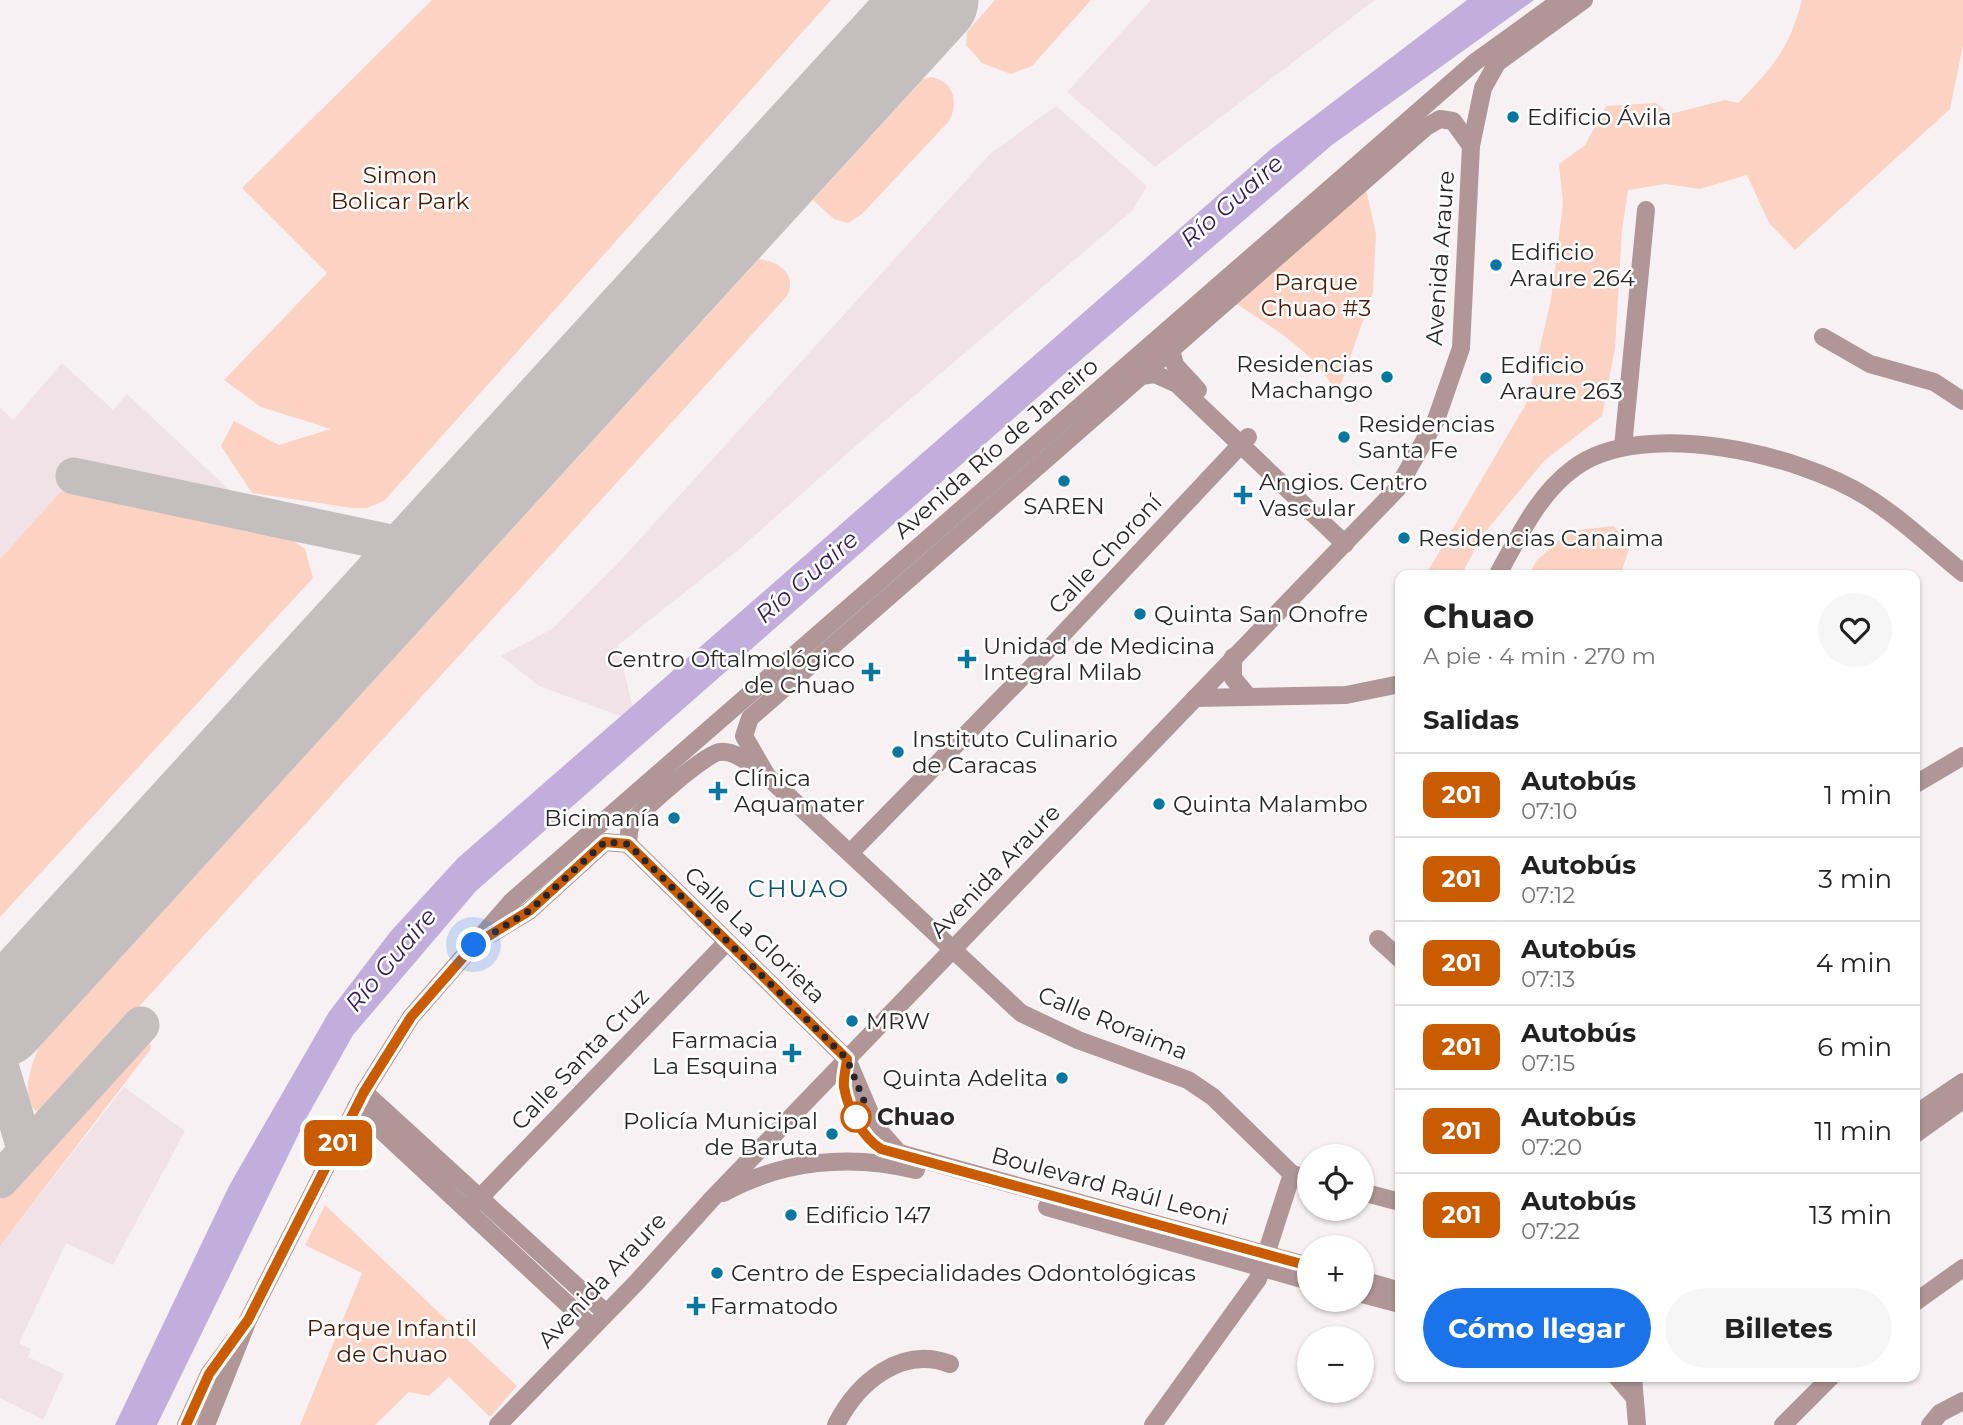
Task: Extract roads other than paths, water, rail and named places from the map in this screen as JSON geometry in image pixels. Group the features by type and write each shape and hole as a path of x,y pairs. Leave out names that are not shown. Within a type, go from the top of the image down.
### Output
{"street":[{"name":"Avenida Río de Janeiro","path":"206,1425 248,1320 360,1099 411,1017 512,901 1475,62 1561,0"},
{"path":"1471,146 1483,88 1497,63 1584,0"},
{"name":"Avenida Río de Janeiro","path":"767,776 744,736 750,718 1236,290 1433,121 1453,121 1471,146"},
{"name":"Avenida Araure","path":"498,1425 710,1200 1397,489 1413,465 1453,379 1462,335 1471,146"},
{"path":"1623,447 1646,210"},
{"path":"1236,290 1289,223"},
{"path":"1823,337 1870,364 1934,382 1963,401"},
{"path":"1171,350 1175,365 1184,376 1245,441 1349,540"},
{"path":"1141,376 1156,374 1177,384 1245,441"},
{"name":"Calle Choroní","path":"850,853 1029,670 1245,441"},
{"path":"1500,570 1528,521 1557,484 1590,458 1648,442 1764,456 1819,472 1867,497 1963,573"},
{"path":"802,650 865,616"},
{"path":"1233,657 1233,678 1247,695"},
{"path":"1195,698 1346,695 1395,685"},
{"name":"Calle Roraima","path":"628,844 629,831 638,817 709,754 729,752 767,776 952,950 1031,1019 1188,1080 1213,1097 1297,1173"},
{"path":"1920,782 1963,756"},
{"name":"Avenida Río de Janeiro","path":"474,945 529,911 605,842 628,844"},
{"name":"Calle La Glorieta","path":"628,844 847,1059"},
{"path":"1378,939 1395,954"},
{"name":"Calle Santa Cruz","path":"474,1204 726,943"},
{"name":"Boulevard Raúl Leoni","path":"847,1059 876,1127 899,1153 1263,1261 1297,1276"},
{"path":"1920,1111 1963,1082"},
{"path":"360,1099 474,1204 606,1313"},
{"path":"1920,1131 1963,1100"},
{"name":"Boulevard Raúl Leoni","path":"710,1200 762,1177 816,1162 870,1161 919,1170 1263,1261 1297,1265"},
{"path":"1153,1425 1258,1279 1263,1261 1297,1183"},
{"path":"1374,1195 1395,1201"},
{"path":"474,1204 592,1327"},
{"path":"1920,1299 1963,1268"},
{"path":"1374,1283 1395,1290"},
{"path":"1374,1297 1395,1303"},
{"path":"186,1425 209,1374 248,1320"},
{"path":"836,1425 848,1402 889,1367 911,1359 935,1358 950,1364"},
{"path":"1621,1382 1634,1397"},
{"path":"1633,1382 1637,1425"},
{"path":"1783,1425 1826,1382"},
{"path":"1930,1425 1940,1413 1963,1401"}],"water":[{"name":"Río Guaire","path":"1467,0 1534,0 1332,145 1062,376 476,891 353,1035 307,1117 157,1425 115,1425 229,1186 329,1012 391,931 458,858 1271,149"}],"place":[{"name":"Edificio Ávila","path":"1513,117"},
{"name":"Edificio Araure 264","path":"1496,265"},
{"name":"Residencias Machango","path":"1387,377"},
{"name":"Edificio Araure 263","path":"1486,378"},
{"name":"Residencias Santa Fe","path":"1344,437"},
{"name":"SAREN","path":"1064,481"},
{"name":"Angios. Centro Vascular","path":"1243,495"},
{"name":"Residencias Canaima","path":"1404,538"},
{"name":"Quinta San Onofre","path":"1140,614"},
{"name":"Unidad de Medicina Integral Milab","path":"967,659"},
{"name":"Centro Oftalmológico de Chuao","path":"871,672"},
{"name":"Instituto Culinario de Caracas","path":"898,752"},
{"name":"Clínica Aquamater","path":"718,791"},
{"name":"Quinta Malambo","path":"1159,804"},
{"name":"Bicimanía","path":"674,818"},
{"name":"MRW","path":"852,1021"},
{"name":"Farmacia La Esquina","path":"792,1053"},
{"name":"Quinta Adelita","path":"1062,1078"},
{"name":"Chuao","path":"856,1117"},
{"name":"Policía Municipal de Baruta","path":"832,1134"},
{"name":"Edificio 147","path":"791,1215"},
{"name":"Centro de Especialidades Odontológicas","path":"717,1273"},
{"name":"Farmatodo","path":"696,1306"}],"district":[{"name":"CHUAO","path":"799,889"}],"park label":[{"name":"Simon Bolicar Park","path":"400,188"},
{"name":"Parque Chuao #3","path":"1316,295"},
{"name":"Parque Infantil de Chuao","path":"392,1341"}]}
